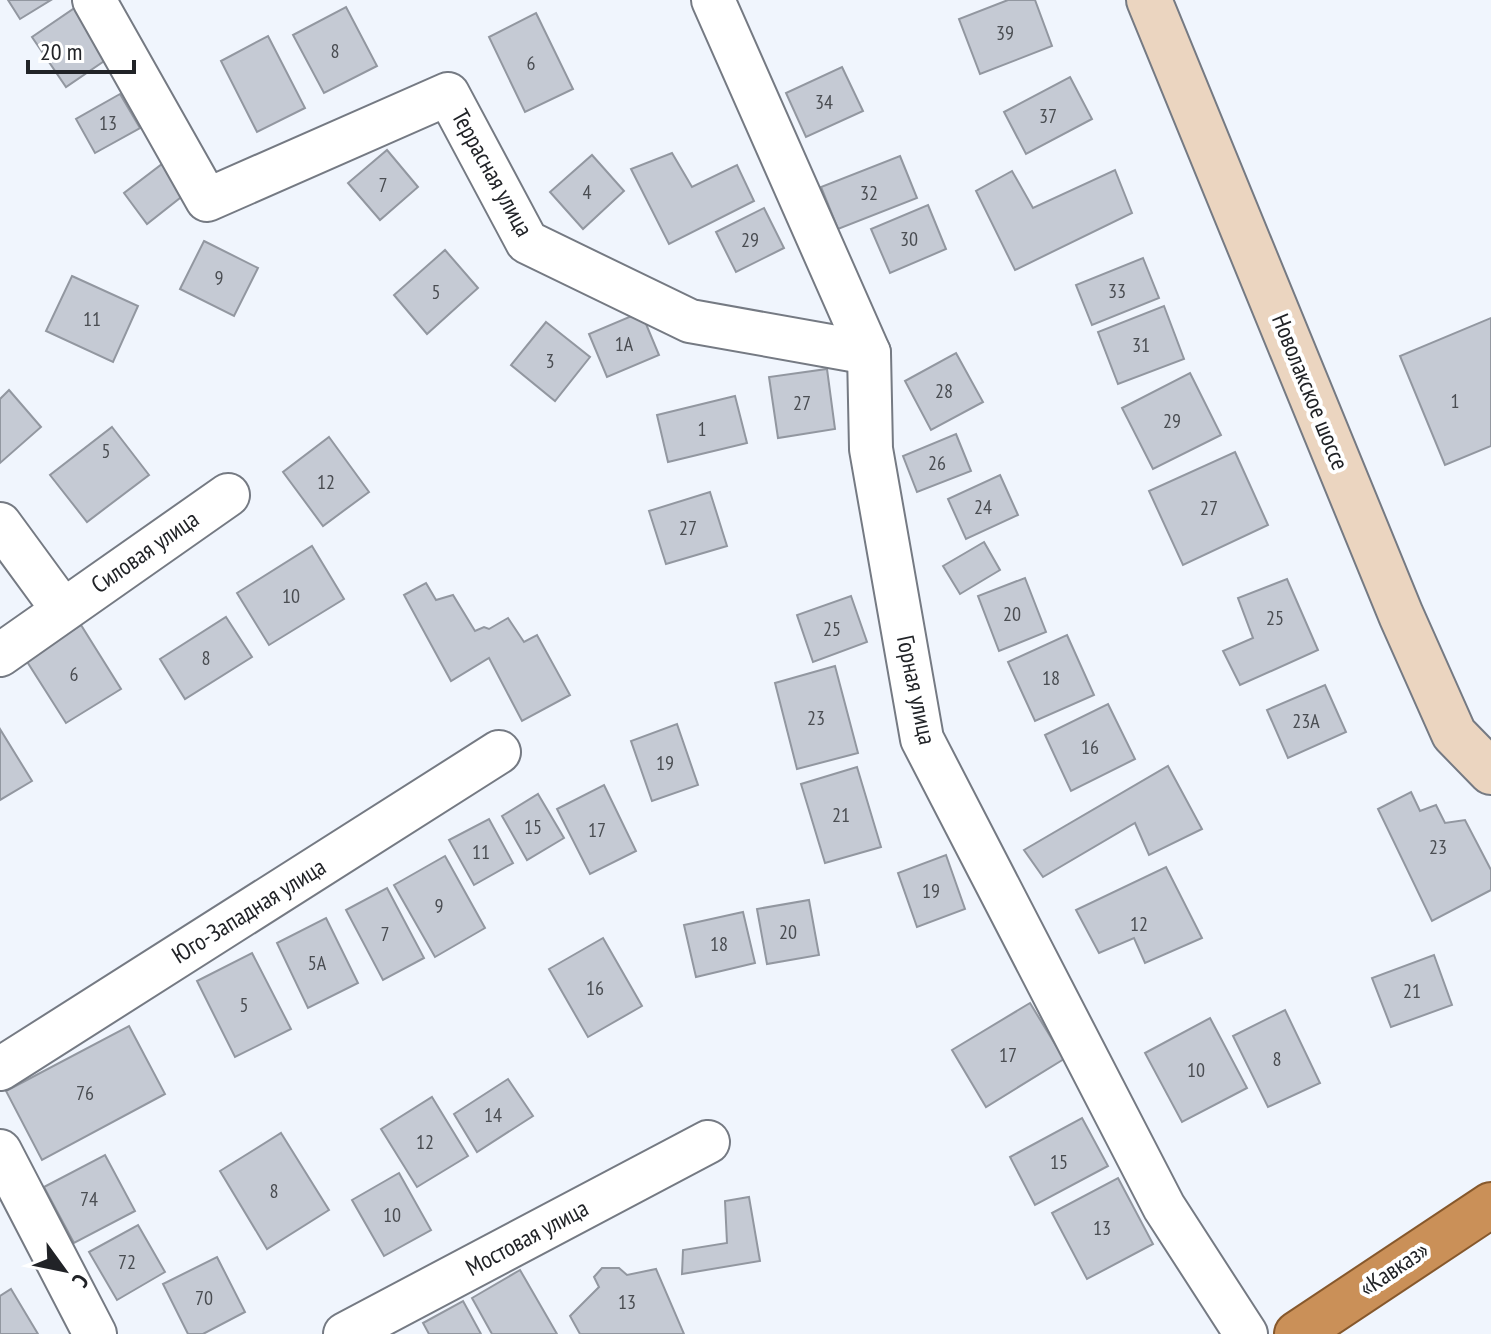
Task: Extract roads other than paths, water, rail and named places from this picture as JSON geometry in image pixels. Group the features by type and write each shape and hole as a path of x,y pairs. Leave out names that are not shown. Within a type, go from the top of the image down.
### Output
{"highway":[{"name":"«Кавказ»","path":"1297,1334 1491,1205"}],"main road":[{"name":"Новолакское шоссе","path":"1149,0 1401,615 1454,734 1491,772"}],"street":[{"name":"Террасная улица","path":"94,0 207,200 448,94 527,242 690,321 869,353"},
{"name":"Горная улица","path":"713,0 869,353 871,449 922,739 1164,1207 1246,1334"},
{"name":"Силовая улица","path":"0,655 228,495"},
{"path":"0,524 63,610"},
{"name":"Юго-Западная улица","path":"0,1069 499,752"},
{"name":"Мостовая улица","path":"345,1334 708,1142"},
{"path":"0,1151 95,1334"}]}
